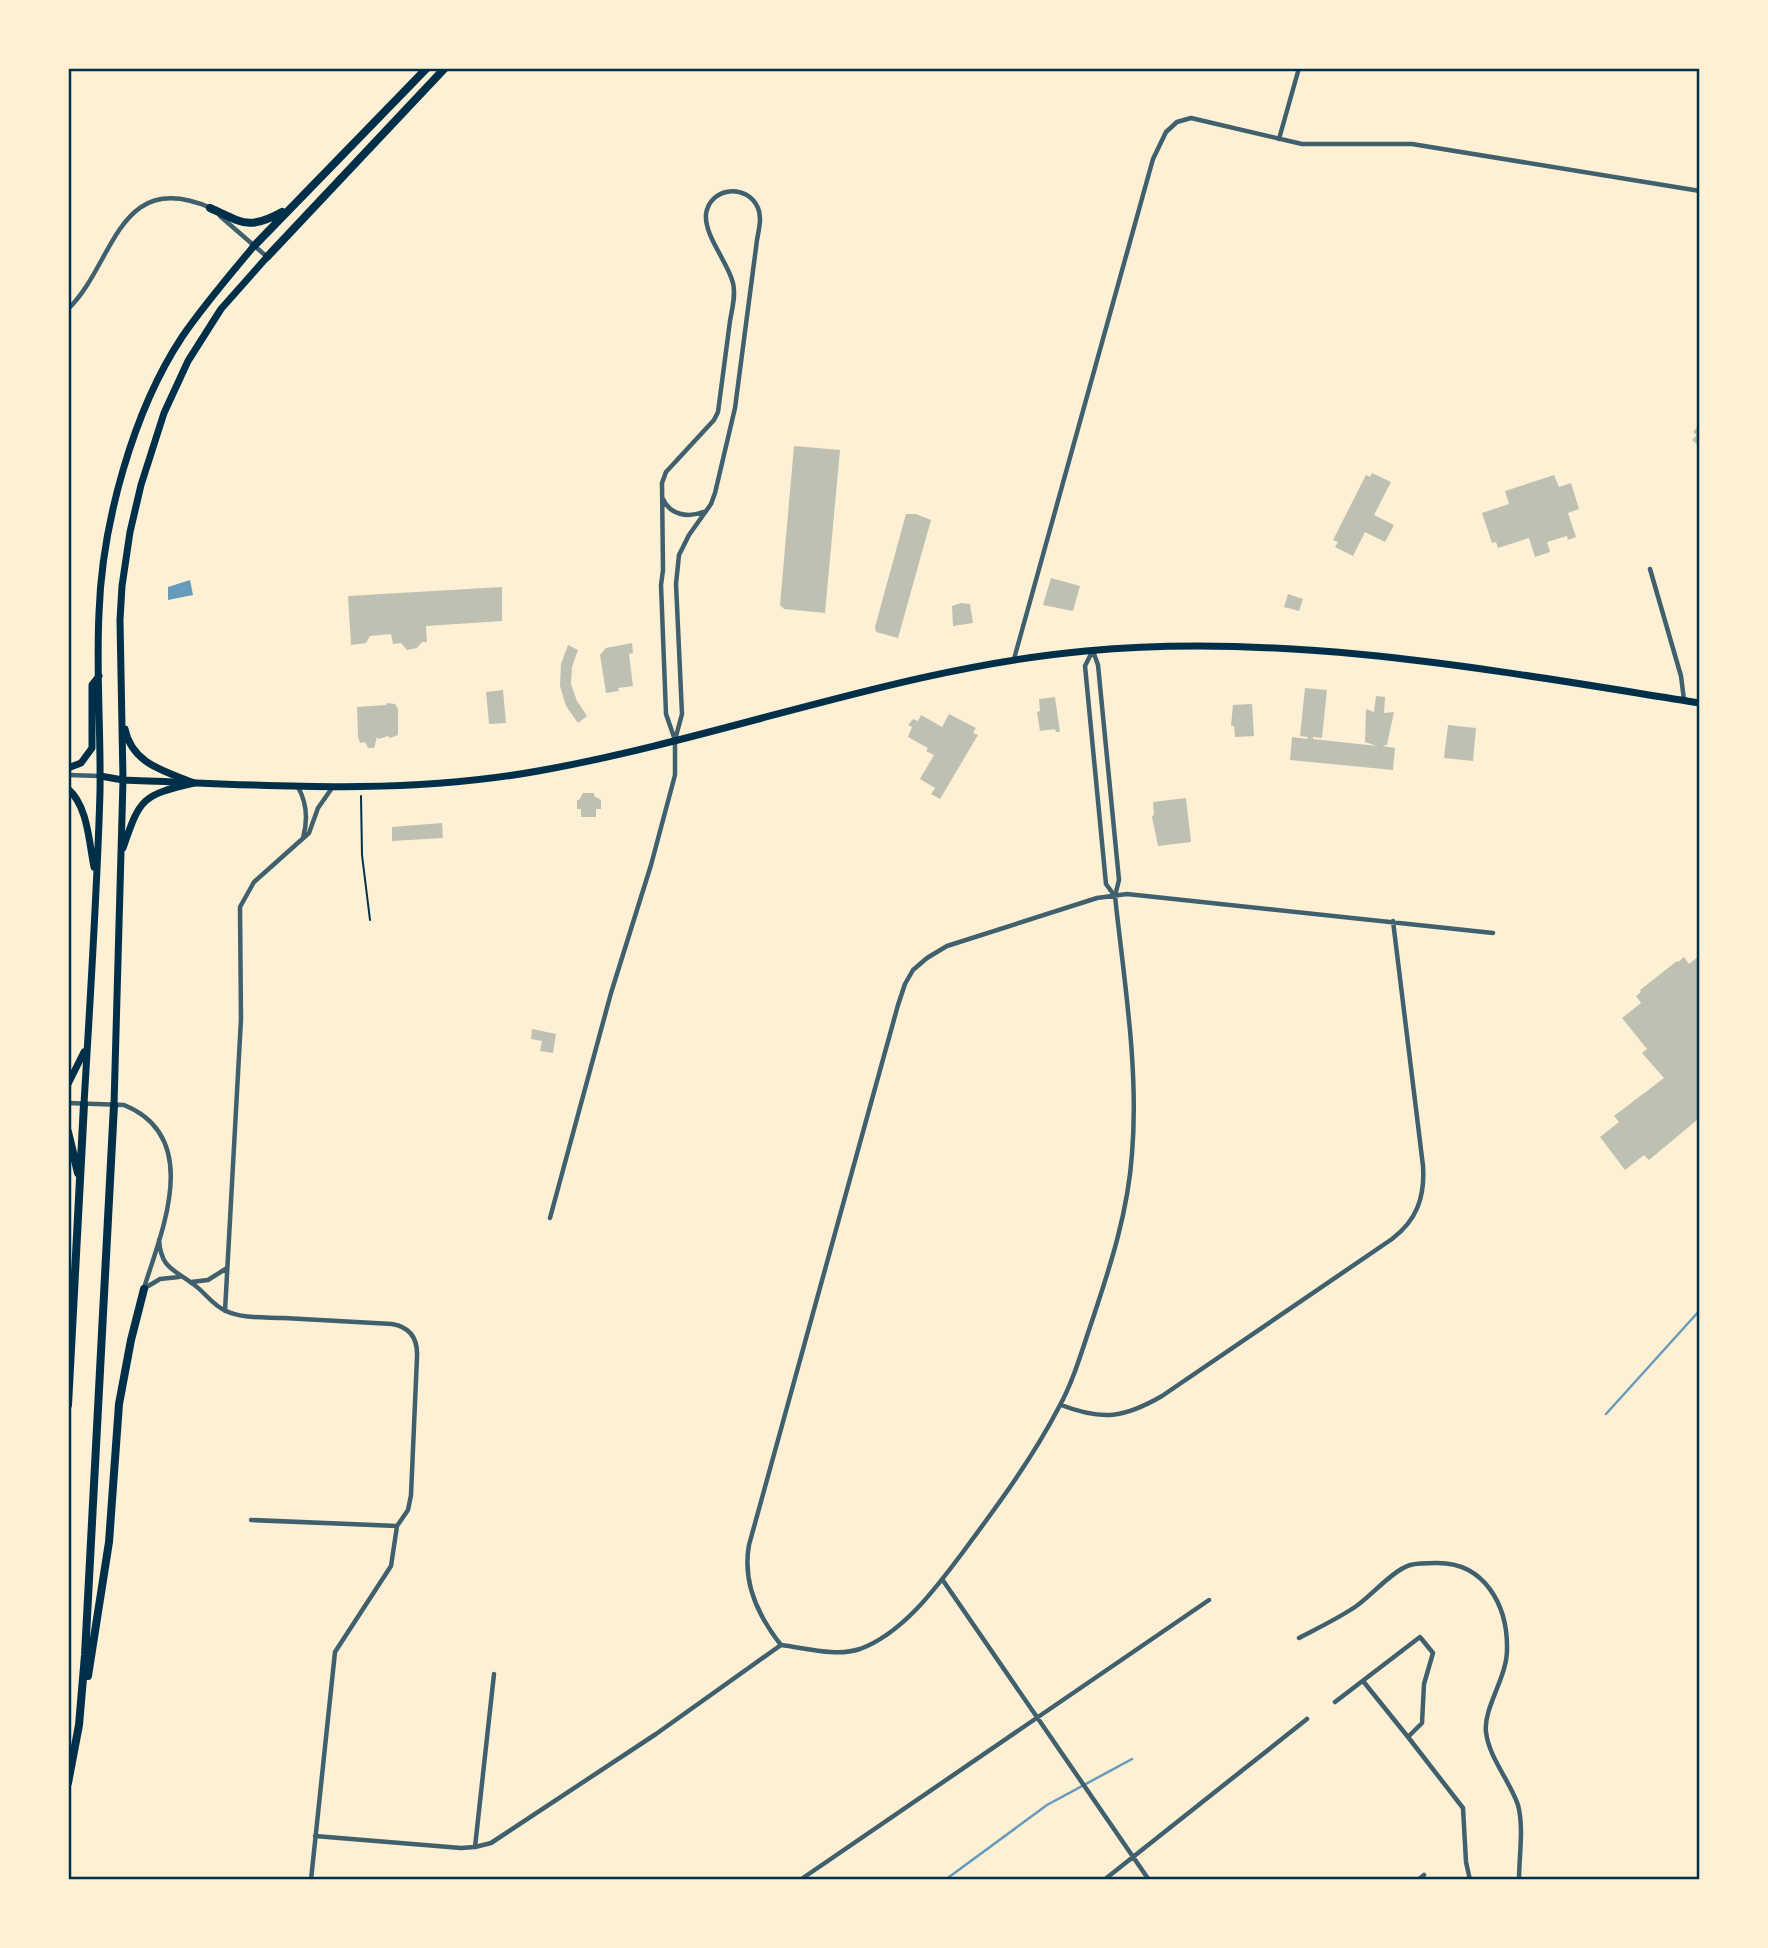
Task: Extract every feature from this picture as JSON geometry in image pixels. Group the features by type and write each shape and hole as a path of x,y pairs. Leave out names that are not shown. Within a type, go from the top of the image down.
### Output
{"highway":[{"path":"254,246 427,68"},
{"path":"267,257 445,68"},
{"path":"210,208 254,224 265,222 290,207"},
{"path":"68,1405 84,1104"},
{"path":"73,1758 85,1655 114,1105"},
{"path":"68,1132 80,1184"},
{"path":"68,1783 101,1603 109,1542 119,1404 144,1289"}],"main road":[{"path":"84,1104 100,776 99,613 105,545 114,502 133,441 152,394 181,339 254,246"},
{"path":"114,1105 123,779 120,620 127,549 141,485 164,412 188,361 221,309 267,257"},
{"path":"100,776 194,783 332,788 446,784 532,772 675,740 949,671 1093,650 1208,646 1303,649 1406,660 1700,703"},
{"path":"68,768 81,763 92,748 92,685 99,676"},
{"path":"121,709 127,740 141,758 155,768 194,783"},
{"path":"120,859 133,818 143,803 157,793 194,783"},
{"path":"68,789 80,807 96,878"},
{"path":"68,1084 88,1045"}],"street":[{"path":"1279,139 1299,68"},
{"path":"1014,660 1160,140 1171,126 1191,118 1314,145 1412,144 1700,191"},
{"path":"550,1218 611,992 651,865 677,762 675,740 666,714 661,585 662,483 666,472 714,420 718,411 734,288 708,228 706,215 709,205 716,197 729,191 738,191 754,202 760,221 735,408 715,493 679,555 676,584 682,714 675,740"},
{"path":"68,309 80,295 120,227 137,210 150,203 171,199 195,202 210,208 267,257"},
{"path":"662,495 669,508 684,515 695,515 708,508"},
{"path":"1650,569 1681,676 1684,701"},
{"path":"1093,650 1085,666 1106,884 1115,896"},
{"path":"315,1836 475,1847 491,1843 656,1734 781,1645 843,1652 862,1648 895,1628 942,1580 1024,1468 1061,1405 1085,1342 1124,1214 1132,1153 1133,1063 1115,896 1119,880 1098,665 1093,650"},
{"path":"68,775 100,776"},
{"path":"298,787 305,800 306,822 303,839"},
{"path":"225,1311 241,1019 240,907 254,882 312,828 318,808 332,788"},
{"path":"781,1645 748,1587 749,1545 905,984 919,964 947,946 1097,898 1137,894 1493,933"},
{"path":"1061,1405 1103,1416 1121,1414 1141,1407 1162,1396 1380,1247 1411,1222 1422,1198 1423,1166 1393,921"},
{"path":"68,1103 124,1105 142,1114 154,1127 168,1152 172,1190 144,1289"},
{"path":"159,1240 162,1259 179,1276 191,1282 225,1311 245,1316 397,1324 414,1336 417,1349 410,1501 408,1510 397,1526 391,1566 335,1652 311,1880"},
{"path":"191,1282 208,1280 227,1267"},
{"path":"144,1289 160,1279 179,1276"},
{"path":"251,1520 397,1526"},
{"path":"1299,1638 1354,1608 1411,1564 1458,1565 1472,1571 1486,1583 1503,1613 1507,1652 1486,1730 1491,1748 1518,1808 1519,1880"},
{"path":"942,1580 1149,1880"},
{"path":"800,1880 1209,1600"},
{"path":"1335,1702 1420,1637 1433,1653 1424,1684 1422,1723 1408,1737"},
{"path":"475,1847 494,1674"},
{"path":"1363,1681 1463,1808 1466,1862 1470,1880"},
{"path":"1104,1880 1307,1719"},
{"path":"1418,1880 1424,1875"}],"path":[{"path":"361,788 362,855 370,920"}],"water":[{"path":"190,580 193,595 168,600 168,587"}],"building":[{"path":"1700,424 1700,447 1692,440 1697,435 1693,432"},
{"path":"794,446 840,450 825,613 784,609 780,605"},
{"path":"1372,473 1391,482 1374,515 1394,525 1385,542 1365,532 1353,556 1335,547 1338,542 1333,540 1366,475 1370,477"},
{"path":"1554,475 1559,487 1571,483 1579,509 1568,513 1576,537 1568,540 1567,536 1547,542 1550,552 1535,557 1529,538 1498,548 1496,542 1492,543 1482,513 1509,504 1505,491"},
{"path":"906,514 916,514 931,520 898,638 876,632 875,627"},
{"path":"1051,578 1080,586 1073,611 1043,605"},
{"path":"502,587 502,621 426,626 427,642 407,650 401,643 393,644 391,634 370,636 366,643 351,645 348,596"},
{"path":"1288,594 1303,599 1299,611 1284,607"},
{"path":"970,604 973,623 953,626 952,606"},
{"path":"632,643 633,653 629,654 633,686 606,693 600,655 606,648"},
{"path":"568,645 578,650 572,667 571,684 577,701 587,716 578,723 566,706 560,686 561,664"},
{"path":"1305,688 1327,690 1322,738 1313,739 1377,746 1365,742 1366,709 1374,712 1376,696 1385,697 1384,713 1394,712 1387,745 1382,746 1395,748 1393,770 1290,760 1292,737 1308,737 1300,736"},
{"path":"503,690 506,723 489,724 486,692"},
{"path":"1055,697 1060,732 1055,729 1040,731 1037,712 1040,711 1039,699"},
{"path":"395,704 398,709 398,735 390,738 377,737 374,748 368,748 365,742 360,743 358,737 357,707"},
{"path":"1252,704 1254,736 1235,737 1234,726 1231,726 1233,705"},
{"path":"949,714 976,728 973,733 978,735 940,799 931,794 935,788 920,779 934,755 926,751 928,748 908,737 912,727 908,725 913,719 918,721 921,715 942,727"},
{"path":"1448,725 1476,728 1473,761 1444,758"},
{"path":"583,793 594,793 594,796 601,800 601,809 596,809 596,817 581,817 577,800"},
{"path":"1186,798 1191,842 1158,846 1152,817 1153,802"},
{"path":"442,823 443,838 392,841 392,827"},
{"path":"1700,955 1700,1123 1697,1120 1649,1160 1644,1155 1625,1170 1600,1137 1619,1122 1614,1116 1664,1078 1642,1053 1647,1049 1622,1018 1641,1003 1636,996 1640,990 1677,961 1684,957 1689,964"},
{"path":"532,1029 556,1034 553,1053 540,1051 542,1041 531,1039"}],"waterway":[{"path":"1606,1414 1700,1310"},
{"path":"945,1880 1047,1805 1132,1759"}]}
